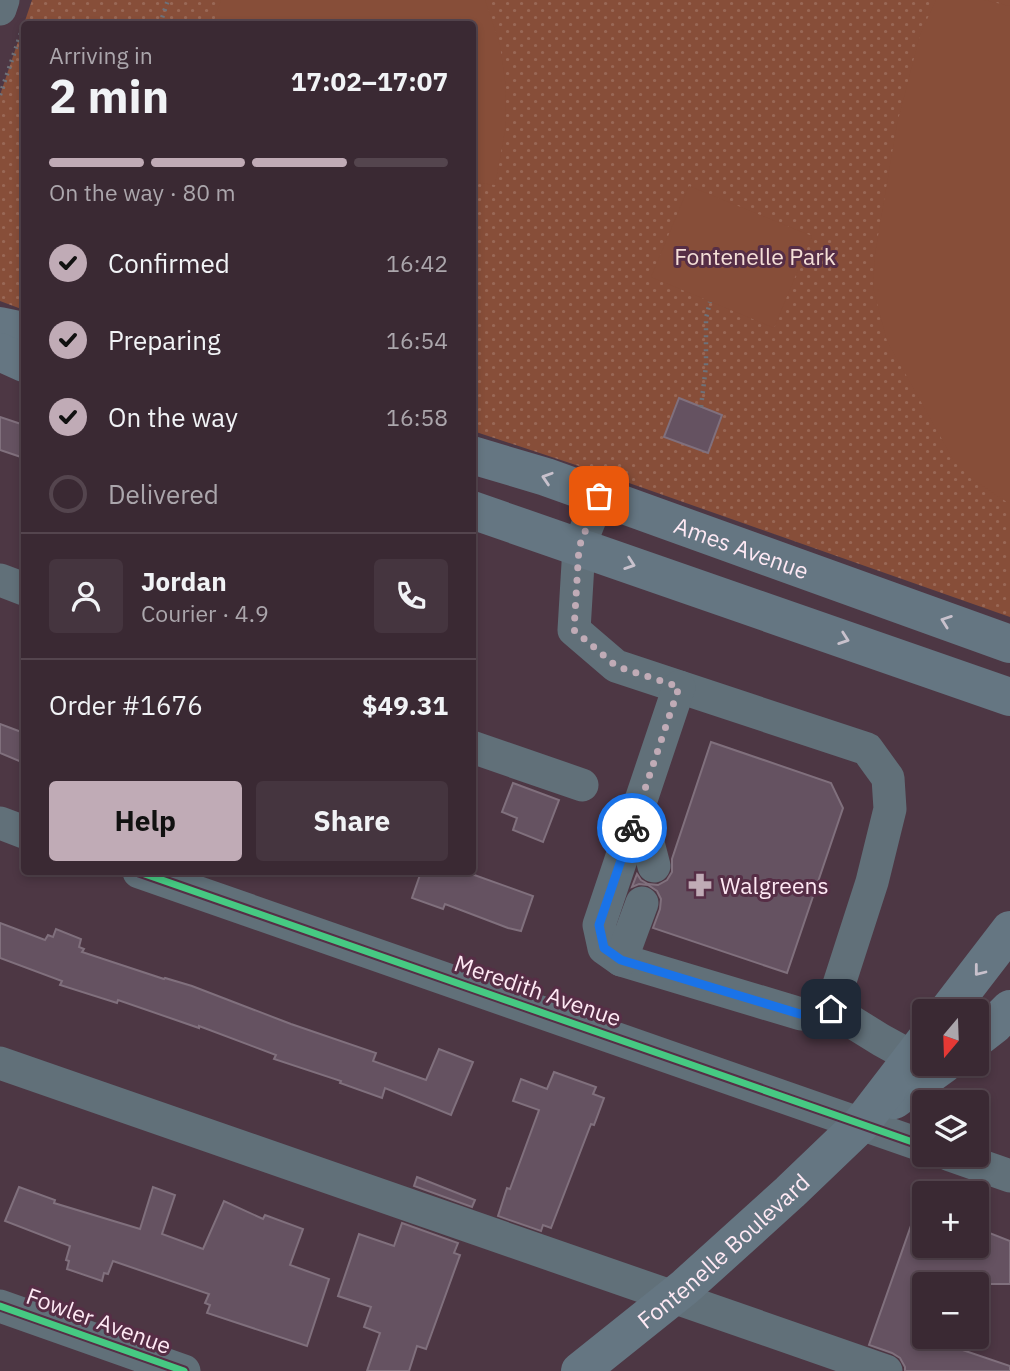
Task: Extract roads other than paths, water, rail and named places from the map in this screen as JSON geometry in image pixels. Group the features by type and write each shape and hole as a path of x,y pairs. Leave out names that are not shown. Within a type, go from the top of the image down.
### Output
{"main road":[{"path":"0,326 21,330"},
{"path":"0,352 21,362"},
{"name":"Ames Avenue","path":"476,456 546,477 1010,644"},
{"path":"476,511 1010,697"},
{"path":"957,999 1010,930"},
{"path":"989,1029 1010,1009"},
{"name":"Fontenelle Boulevard","path":"580,1371 672,1298 790,1192 861,1124 912,1070"}],"street":[{"path":"3,0 11,19"},
{"path":"599,496 579,547 574,630 616,666 867,749 888,778 890,809 872,882 831,1009"},
{"path":"0,580 21,588"},
{"path":"679,687 599,925 604,948 621,960 800,1014 831,1009 912,1047"},
{"path":"476,748 582,785"},
{"path":"639,808 654,866"},
{"path":"0,823 21,831"},
{"name":"Meredith Avenue","path":"148,875 912,1142"},
{"path":"621,960 642,903"},
{"path":"0,1063 886,1371"},
{"path":"984,1167 1010,1176"},
{"name":"Fowler Avenue","path":"0,1306 184,1371"}],"place":[{"name":"Walgreens","path":"700,885"}],"park label":[{"name":"Fontenelle Park","path":"755,256"}]}
